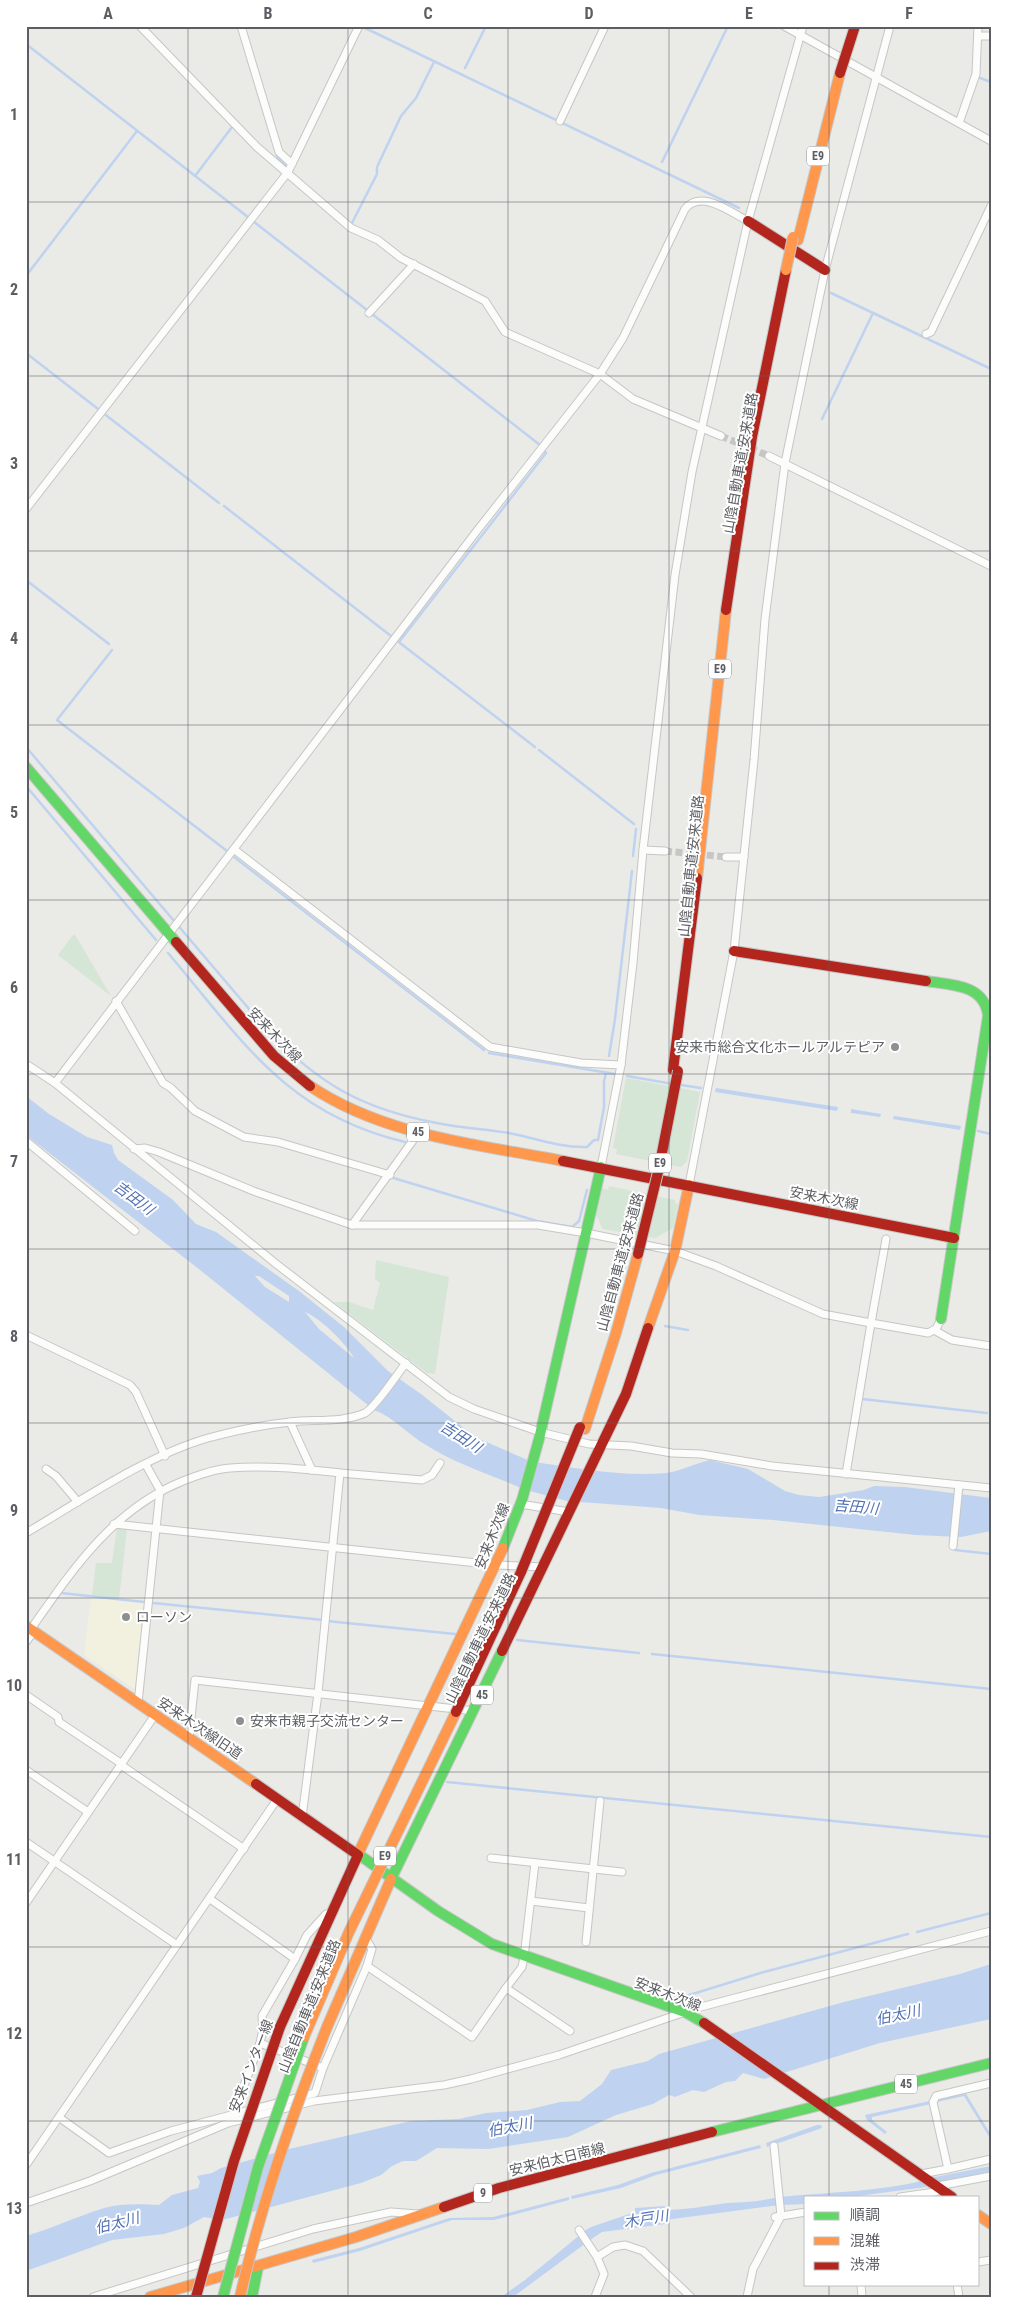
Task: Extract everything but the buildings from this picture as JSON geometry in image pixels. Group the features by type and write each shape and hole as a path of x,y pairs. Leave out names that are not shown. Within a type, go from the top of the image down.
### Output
{"main road":[{"name":"山陰自動車道;安来道路","path":"228,2297 260,2175 290,2088 320,2010 393,1851 518,1592 582,1428 616,1333 659,1168 693,969 731,617 742,533 770,371 788,271 849,26"},
{"name":"山陰自動車道;安来道路","path":"838,72 854,26"},
{"path":"748,220 825,270"},
{"name":"安来木次線","path":"26,767 268,1049 304,1082 349,1110 372,1120 420,1132 954,1238"},
{"path":"734,951 964,987 976,992 984,999 988,1008 988,1022 941,1319"},
{"name":"安来木次線","path":"601,1167 539,1436 521,1502 496,1565 358,1855 472,1933 492,1944 524,1957 685,2012 698,2019 820,2105"},
{"name":"45","path":"392,1879 626,1394 642,1354 675,1251 688,1185"},
{"name":"山陰自動車道;安来道路","path":"223,2297 243,2216 270,2130 316,2008 401,1822 499,1621 542,1525 582,1428"},
{"name":"安来木次線旧道","path":"30,1628 358,1855"},
{"name":"安来インター線","path":"196,2297 225,2185 245,2122 280,2027 358,1855"},
{"path":"240,2297 271,2182 291,2118 326,2027 392,1879"},
{"name":"45","path":"820,2105 991,2063"},
{"path":"820,2105 855,2127 951,2196"},
{"name":"安来伯太日南線","path":"150,2297 177,2293 394,2225 420,2214 500,2188 820,2105"},
{"path":"980,2216 991,2224"},
{"path":"252,2297 258,2267"}],"street":[{"path":"140,26 257,147 351,228 378,240 414,264 485,301 505,332 600,374 633,399 721,436"},
{"path":"241,26 279,152 292,164"},
{"path":"26,509 229,251 288,172 359,26"},
{"path":"560,120 605,26"},
{"path":"784,26 991,141"},
{"path":"601,1167 621,1065 633,963 642,850 676,575 701,427 748,220 803,26"},
{"path":"688,1185 734,951 754,760 764,619 785,463 825,270 890,26"},
{"path":"959,123 976,74 978,26"},
{"path":"978,36 991,36"},
{"path":"55,1083 116,1001 235,850 476,532 600,374 623,338 678,220 688,205 697,201 708,202 748,220"},
{"path":"926,334 931,332 991,206"},
{"path":"369,313 414,264"},
{"path":"769,456 991,566"},
{"path":"235,850 490,1047 581,1063 621,1065"},
{"path":"642,850 665,851"},
{"path":"726,857 744,857"},
{"path":"116,1001 164,1083 194,1111 244,1137 278,1142 390,1175"},
{"path":"26,1064 55,1083 275,1263 405,1364 460,1404 539,1436 601,1447 701,1454 772,1466 991,1488"},
{"path":"352,1224 420,1132"},
{"path":"26,1142 136,1231"},
{"path":"134,1149 145,1148 159,1152 256,1192 352,1224 538,1225 675,1251 716,1266 823,1314 925,1333 934,1330 941,1319"},
{"path":"846,1474 886,1239"},
{"path":"934,1330 952,1340 991,1346"},
{"path":"26,1335 134,1388 165,1456"},
{"path":"26,1533 146,1465 206,1439 250,1428 290,1422 336,1419 367,1412 405,1364"},
{"path":"290,1422 312,1470"},
{"path":"26,1642 30,1628 76,1566 114,1524 160,1490 199,1474 228,1468 267,1466 422,1480 432,1475 440,1463"},
{"path":"138,1703 160,1490 146,1465"},
{"path":"46,1469 56,1476 78,1502"},
{"path":"302,1817 318,1693 340,1473"},
{"path":"953,1544 959,1486"},
{"path":"521,1502 570,1511"},
{"path":"114,1524 496,1565 543,1567"},
{"path":"189,1737 195,1680 413,1702 429,1707 474,1711"},
{"path":"26,1695 58,1717 59,1722 244,1849"},
{"path":"26,1904 155,1715"},
{"path":"26,1770 88,1812"},
{"path":"27,2164 278,1798"},
{"path":"586,1942 600,1801"},
{"path":"26,1842 177,1945"},
{"path":"491,1858 622,1872"},
{"path":"367,1966 472,2037 522,1967 535,1863"},
{"path":"210,1899 295,1959"},
{"path":"531,1902 589,1908"},
{"path":"235,2114 240,2093 260,2043 263,2029 262,2016 307,1935 326,1914 332,1914"},
{"path":"60,2118 109,2153 171,2131 314,2101 436,2086 471,2079 568,2052 685,2012 991,1931"},
{"path":"314,2101 323,2068 367,1966 372,1949 365,1937"},
{"path":"506,1988 570,2031"},
{"path":"260,2043 323,2068"},
{"path":"948,2168 934,2102 936,2096 991,2083"},
{"path":"26,2203 90,2181 227,2120 235,2114 315,2093"},
{"path":"747,2297 753,2269 779,2216 779,2191 774,2146"},
{"path":"923,2175 991,2160"},
{"path":"907,2196 935,2192 938,2187 991,2176"},
{"path":"93,2297 313,2229 391,2212 420,2214"},
{"path":"779,2216 804,2212"},
{"path":"579,2230 597,2258 604,2274 595,2297"},
{"path":"597,2258 613,2247 625,2246 643,2251 691,2297"}],"shaded area":[{"path":"74,934 77,938 111,996 58,955"},
{"path":"626,1078 700,1092 687,1161 681,1167 616,1154 617,1149 613,1148"},
{"path":"609,1186 675,1200 675,1203 678,1204 673,1228 655,1238 603,1229 596,1215 602,1188 608,1190"},
{"path":"376,1260 449,1277 435,1374 427,1373 334,1302 349,1302 373,1310 380,1283 375,1279"},
{"path":"117,1527 127,1528 119,1599 92,1596 96,1563 112,1563"},
{"path":"91,1597 146,1603 136,1690 84,1655"}],"water":[{"path":"716,1088 838,1107 837,1111 715,1092"},
{"name":"吉田川","path":"26,1096 49,1114 87,1137 112,1145 118,1160 173,1200 196,1224 216,1232 299,1291 344,1327 388,1371 421,1394 475,1437 530,1461 521,1488 437,1452 419,1441 388,1417 374,1410 195,1266 26,1135","holes":["255,1276 259,1276 289,1296 289,1302 265,1287","305,1312 332,1332 345,1345 354,1358 319,1329"]},
{"path":"851,1109 881,1114 880,1117 851,1113"},
{"path":"894,1116 961,1126 960,1130 893,1119"},
{"name":"吉田川","path":"710,1460 748,1469 785,1491 799,1495 819,1497 864,1490 874,1486 905,1487 991,1498 991,1531 961,1537 916,1535 773,1520 699,1515 661,1508 567,1501 526,1490 534,1462 600,1471 649,1474 671,1472"},
{"name":"伯太川","path":"991,1964 991,2019 880,2043 764,2079 743,2073 735,2081 726,2082 704,2092 693,2090 675,2097 669,2095 653,2104 616,2115 568,2137 488,2149 437,2148 416,2161 403,2161 392,2166 381,2175 361,2183 222,2220 204,2217 184,2228 164,2234 112,2240 26,2271 26,2236 111,2206 132,2204 159,2205 172,2195 198,2188 200,2182 197,2176 212,2173 221,2168 289,2149 411,2121 459,2119 486,2113 527,2110 560,2102 580,2101 602,2084 611,2070 648,2061 659,2054 844,2002 960,1974"},
{"path":"965,2092 991,2135 991,2140 964,2096 937,2102 938,2099"},
{"path":"930,2101 931,2104 872,2117 872,2120 887,2132 885,2134 867,2120 865,2115"},
{"path":"821,2125 822,2128 767,2147 766,2143"},
{"path":"760,2145 761,2148 656,2175 621,2188 572,2199 571,2196 618,2185 651,2173"},
{"path":"991,2166 991,2171 939,2183 930,2178"},
{"path":"926,2180 934,2186 858,2196 804,2196 804,2204 781,2205 780,2197 908,2184"},
{"path":"569,2197 569,2200 494,2220 452,2220 360,2251 313,2263 312,2260 359,2248 449,2218 493,2217"},
{"name":"木戸川","path":"774,2198 779,2199 780,2205 665,2220 665,2224 602,2232 587,2242 581,2233 591,2227 635,2212 635,2208 665,2206 664,2210 696,2208"},
{"path":"581,2234 586,2243 513,2297 501,2297 525,2280"}],"waterway":[{"path":"465,68 486,26"},
{"path":"662,162 728,26"},
{"path":"363,27 739,208"},
{"path":"26,44 540,445 546,453 399,642"},
{"path":"352,223 377,174 377,167 401,116 416,98 434,62"},
{"path":"980,78 991,82"},
{"path":"195,176 232,127"},
{"path":"26,276 137,131"},
{"path":"276,152 278,159 286,166"},
{"path":"831,293 991,369"},
{"path":"822,419 873,313"},
{"path":"26,353 219,503"},
{"path":"224,506 391,636"},
{"path":"26,580 109,644"},
{"path":"400,643 535,747"},
{"path":"112,650 57,720 227,851"},
{"path":"26,747 267,1030 305,1065 343,1092 364,1102 410,1117 446,1125 509,1133 557,1144 587,1147 594,1140 598,1140 604,1107 604,1081 606,1073"},
{"path":"539,750 634,824"},
{"path":"26,786 156,940"},
{"path":"633,856 636,829"},
{"path":"234,857 484,1050"},
{"path":"609,1056 632,871"},
{"path":"168,953 244,1044 297,1093 328,1113 364,1129 405,1142"},
{"path":"489,1053 615,1074"},
{"path":"627,1076 673,1084"},
{"path":"681,1085 701,1088"},
{"path":"978,1131 991,1134"},
{"path":"390,1177 537,1221 572,1227 579,1221 587,1190"},
{"path":"665,1326 688,1330"},
{"path":"862,1399 987,1413"},
{"path":"955,1550 991,1554"},
{"path":"61,1593 144,1602"},
{"path":"153,1603 323,1620"},
{"path":"327,1621 455,1634"},
{"path":"517,1640 639,1653"},
{"path":"652,1654 991,1689"},
{"path":"447,1782 991,1837"},
{"path":"917,1932 991,1913"},
{"path":"686,1996 764,1972 908,1934"}],"tunnel":[{"path":"721,436 769,456"},
{"path":"665,851 726,857"}],"traffic: fast":[{"path":"26,767 176,942"},
{"path":"926,981 956,985 974,992 986,1005 988,1016 941,1319"},
{"path":"503,1548 522,1500 539,1439 601,1167"},
{"path":"391,1879 502,1651"},
{"path":"358,1854 438,1911 492,1944 685,2012 704,2023"},
{"path":"223,2297 258,2167 304,2037"},
{"path":"712,2132 991,2063"},
{"path":"252,2297 258,2267"}],"traffic: slow":[{"path":"798,240 840,73"},
{"path":"786,270 793,237"},
{"path":"697,878 726,610"},
{"path":"310,1086 339,1103 400,1127 465,1143 563,1161"},
{"path":"648,1328 675,1251 689,1185"},
{"path":"585,1429 616,1333 638,1254"},
{"path":"358,1854 503,1548"},
{"path":"26,1626 256,1784"},
{"path":"304,2037 349,1932 456,1712"},
{"path":"327,2027 391,1879"},
{"path":"240,2297 248,2262 278,2160 327,2027"},
{"path":"150,2297 356,2237 444,2207"},
{"path":"980,2216 991,2224"}],"traffic: jam":[{"path":"840,73 855,26"},
{"path":"748,221 825,270"},
{"path":"726,610 752,437 786,270"},
{"path":"673,1070 697,878"},
{"path":"176,942 274,1056 310,1086"},
{"path":"734,951 926,981"},
{"path":"638,1254 659,1168 678,1071"},
{"path":"563,1161 954,1238"},
{"path":"502,1651 626,1394 648,1328"},
{"path":"456,1712 521,1572 580,1427"},
{"path":"256,1784 358,1855 280,2027"},
{"path":"704,2023 951,2196"},
{"path":"196,2297 234,2161 280,2027"},
{"path":"444,2207 499,2188 712,2132"}],"place":[{"name":"安来市総合文化ホールアルテピア","path":"895,1047"},
{"name":"ローソン","path":"126,1617"},
{"name":"安来市親子交流センター","path":"240,1721"}]}
